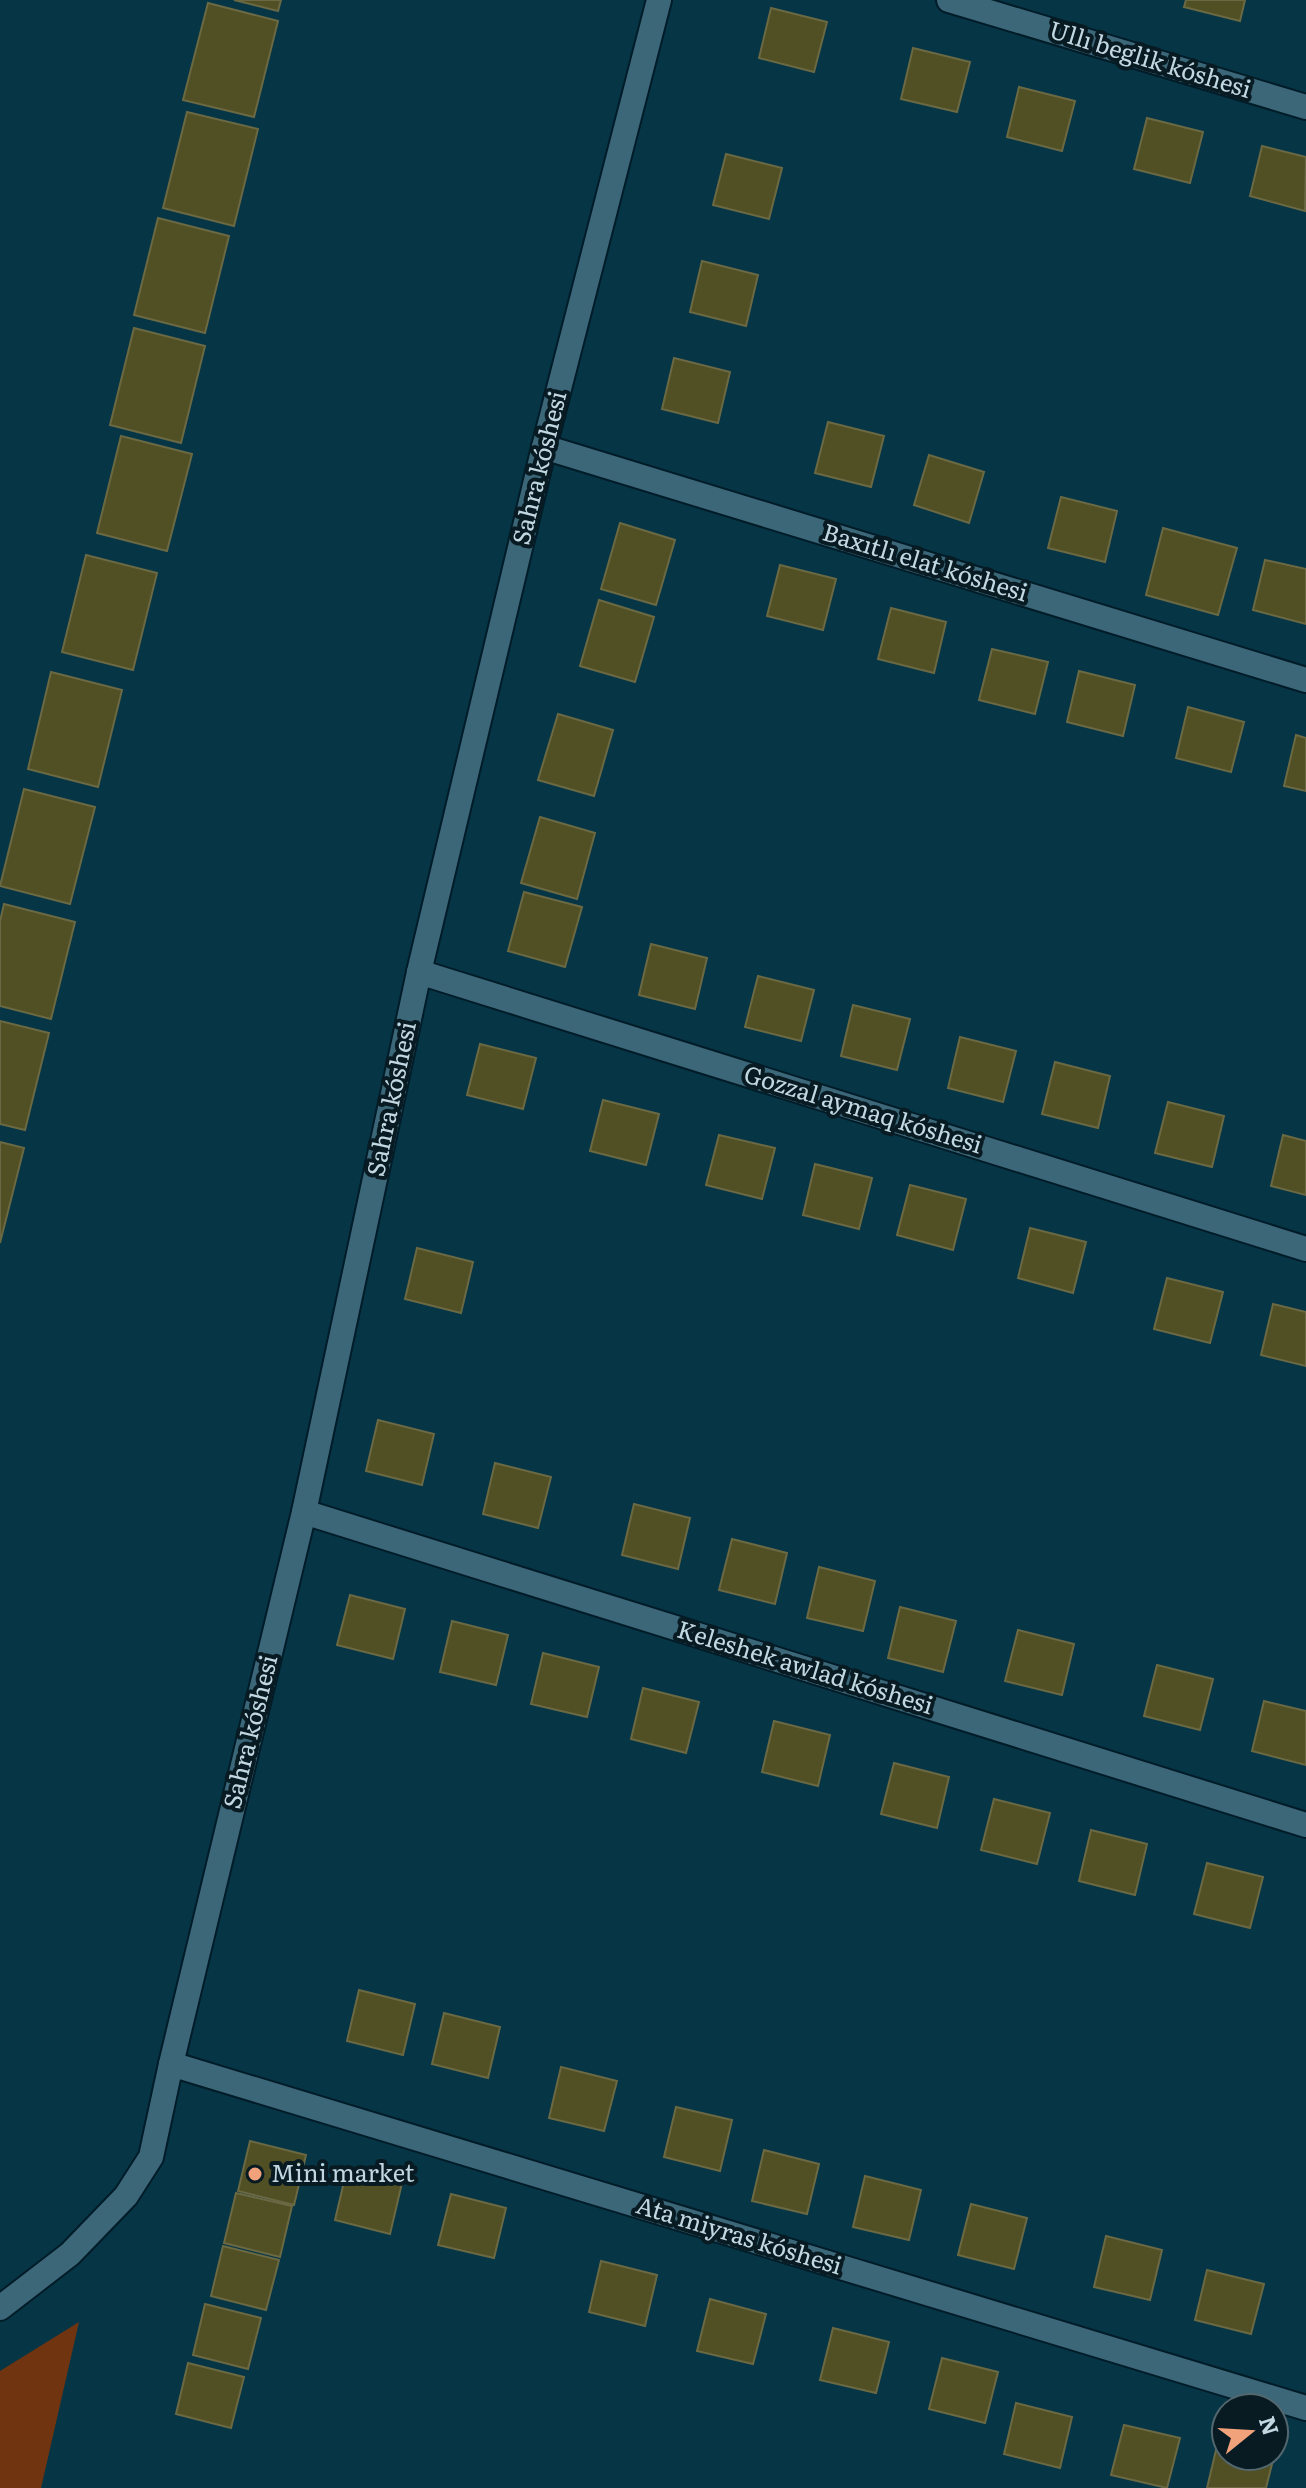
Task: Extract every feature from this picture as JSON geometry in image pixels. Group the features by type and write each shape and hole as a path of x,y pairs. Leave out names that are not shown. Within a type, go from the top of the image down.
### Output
{"street":[{"name":"Sahra kóshesi","path":"0,2308 70,2254 126,2196 151,2157 304,1512 419,972 544,447 659,0"},
{"name":"Ullı beglik kóshesi","path":"949,0 1306,107"},
{"name":"Baxıtlı elat kóshesi","path":"544,447 1306,680"},
{"name":"Gozzal aymaq kóshesi","path":"419,972 1306,1249"},
{"name":"Keleshek awlad kóshesi","path":"304,1512 1306,1825"},
{"name":"Ata miyras kóshesi","path":"171,2064 1306,2408"}],"shaded area":[{"path":"79,2322 41,2488 0,2488 0,2371"}],"building":[{"path":"234,0 281,0 278,11"},
{"path":"1186,0 1245,0 1240,21 1184,7"},
{"path":"208,3 278,21 254,117 183,100"},
{"path":"771,8 827,22 814,72 759,58"},
{"path":"913,48 970,62 957,112 901,99"},
{"path":"1019,87 1075,101 1062,151 1007,137"},
{"path":"187,112 258,129 234,226 163,208"},
{"path":"1147,118 1203,132 1190,183 1134,169"},
{"path":"1262,146 1306,157 1305,211 1250,196"},
{"path":"726,154 782,168 769,219 713,205"},
{"path":"158,218 229,236 205,333 134,315"},
{"path":"702,261 758,275 746,326 690,312"},
{"path":"134,328 205,346 181,443 110,425"},
{"path":"674,358 730,372 718,423 662,409"},
{"path":"828,422 884,436 871,487 815,473"},
{"path":"121,436 192,454 167,551 97,533"},
{"path":"929,455 984,472 969,523 914,505"},
{"path":"1061,497 1117,511 1105,562 1048,548"},
{"path":"620,523 675,540 656,605 601,589"},
{"path":"1163,528 1237,548 1218,615 1146,595"},
{"path":"86,555 157,573 133,670 62,652"},
{"path":"1265,560 1306,569 1306,624 1253,610"},
{"path":"780,565 836,579 823,630 767,616"},
{"path":"599,600 654,617 635,682 580,666"},
{"path":"891,608 946,622 934,673 878,659"},
{"path":"992,649 1048,662 1035,714 979,700"},
{"path":"1079,671 1135,685 1123,736 1067,722"},
{"path":"51,672 122,690 98,787 28,769"},
{"path":"1188,707 1244,722 1231,772 1176,758"},
{"path":"558,714 613,730 594,796 538,780"},
{"path":"1296,735 1306,738 1306,791 1284,786"},
{"path":"24,789 95,807 70,904 0,886"},
{"path":"540,817 595,833 577,899 521,883"},
{"path":"524,892 582,907 565,967 508,951"},
{"path":"4,904 75,922 51,1019 0,1006 0,921"},
{"path":"651,944 707,958 695,1009 639,995"},
{"path":"758,976 814,990 801,1041 745,1027"},
{"path":"853,1005 910,1019 897,1070 841,1056"},
{"path":"0,1021 49,1033 25,1130 0,1124"},
{"path":"960,1037 1016,1051 1003,1102 948,1088"},
{"path":"480,1044 536,1058 523,1109 467,1095"},
{"path":"1055,1062 1110,1076 1098,1128 1042,1114"},
{"path":"603,1100 659,1114 646,1165 590,1151"},
{"path":"1168,1102 1224,1116 1212,1167 1155,1153"},
{"path":"719,1135 775,1148 762,1199 706,1185"},
{"path":"1283,1135 1306,1141 1306,1195 1271,1186"},
{"path":"0,1142 24,1148 0,1243"},
{"path":"815,1164 872,1178 859,1229 803,1215"},
{"path":"910,1185 966,1199 953,1250 897,1235"},
{"path":"1030,1228 1086,1242 1073,1293 1018,1278"},
{"path":"417,1248 473,1262 461,1313 405,1299"},
{"path":"1167,1278 1223,1292 1210,1343 1154,1329"},
{"path":"1273,1304 1306,1312 1306,1366 1261,1355"},
{"path":"378,1420 434,1434 422,1485 366,1471"},
{"path":"495,1463 551,1477 538,1528 483,1514"},
{"path":"634,1504 690,1518 678,1569 622,1555"},
{"path":"732,1539 787,1553 775,1604 719,1590"},
{"path":"819,1567 875,1581 863,1631 807,1618"},
{"path":"350,1595 405,1609 393,1659 337,1645"},
{"path":"900,1607 956,1621 943,1672 888,1658"},
{"path":"452,1621 508,1635 496,1685 440,1672"},
{"path":"1018,1630 1074,1644 1062,1695 1005,1681"},
{"path":"543,1653 599,1667 587,1717 531,1704"},
{"path":"1157,1665 1213,1679 1200,1730 1144,1716"},
{"path":"643,1688 699,1702 686,1753 631,1739"},
{"path":"1264,1701 1306,1711 1306,1765 1252,1751"},
{"path":"774,1721 830,1735 818,1786 762,1772"},
{"path":"894,1763 949,1777 937,1828 881,1814"},
{"path":"994,1799 1050,1813 1037,1864 981,1850"},
{"path":"1091,1830 1147,1844 1135,1895 1079,1881"},
{"path":"1207,1863 1263,1877 1250,1928 1194,1914"},
{"path":"359,1990 415,2004 403,2055 347,2041"},
{"path":"444,2013 500,2027 488,2078 432,2064"},
{"path":"561,2067 617,2081 604,2131 549,2118"},
{"path":"676,2107 732,2120 720,2171 664,2157"},
{"path":"250,2141 306,2155 294,2205 238,2191"},
{"path":"764,2150 819,2164 807,2214 752,2201"},
{"path":"347,2169 402,2183 390,2234 335,2220"},
{"path":"865,2176 921,2190 909,2240 853,2227"},
{"path":"236,2193 292,2206 280,2257 224,2243"},
{"path":"451,2194 506,2208 494,2258 438,2245"},
{"path":"971,2204 1027,2218 1014,2269 958,2255"},
{"path":"1106,2236 1162,2250 1150,2300 1094,2287"},
{"path":"223,2246 279,2260 266,2310 211,2296"},
{"path":"601,2261 657,2275 645,2326 589,2312"},
{"path":"1207,2270 1264,2284 1251,2334 1195,2320"},
{"path":"710,2299 766,2314 753,2364 697,2351"},
{"path":"205,2304 261,2318 248,2369 193,2355"},
{"path":"833,2328 889,2342 876,2393 820,2380"},
{"path":"942,2358 998,2372 985,2423 929,2409"},
{"path":"188,2363 244,2377 231,2428 176,2414"},
{"path":"1016,2403 1072,2417 1060,2468 1004,2454"},
{"path":"1124,2425 1180,2438 1167,2488 1111,2475"},
{"path":"1211,2472 1270,2472 1266,2488 1207,2488"}],"place":[{"name":"Mini market","path":"255,2174"}]}
